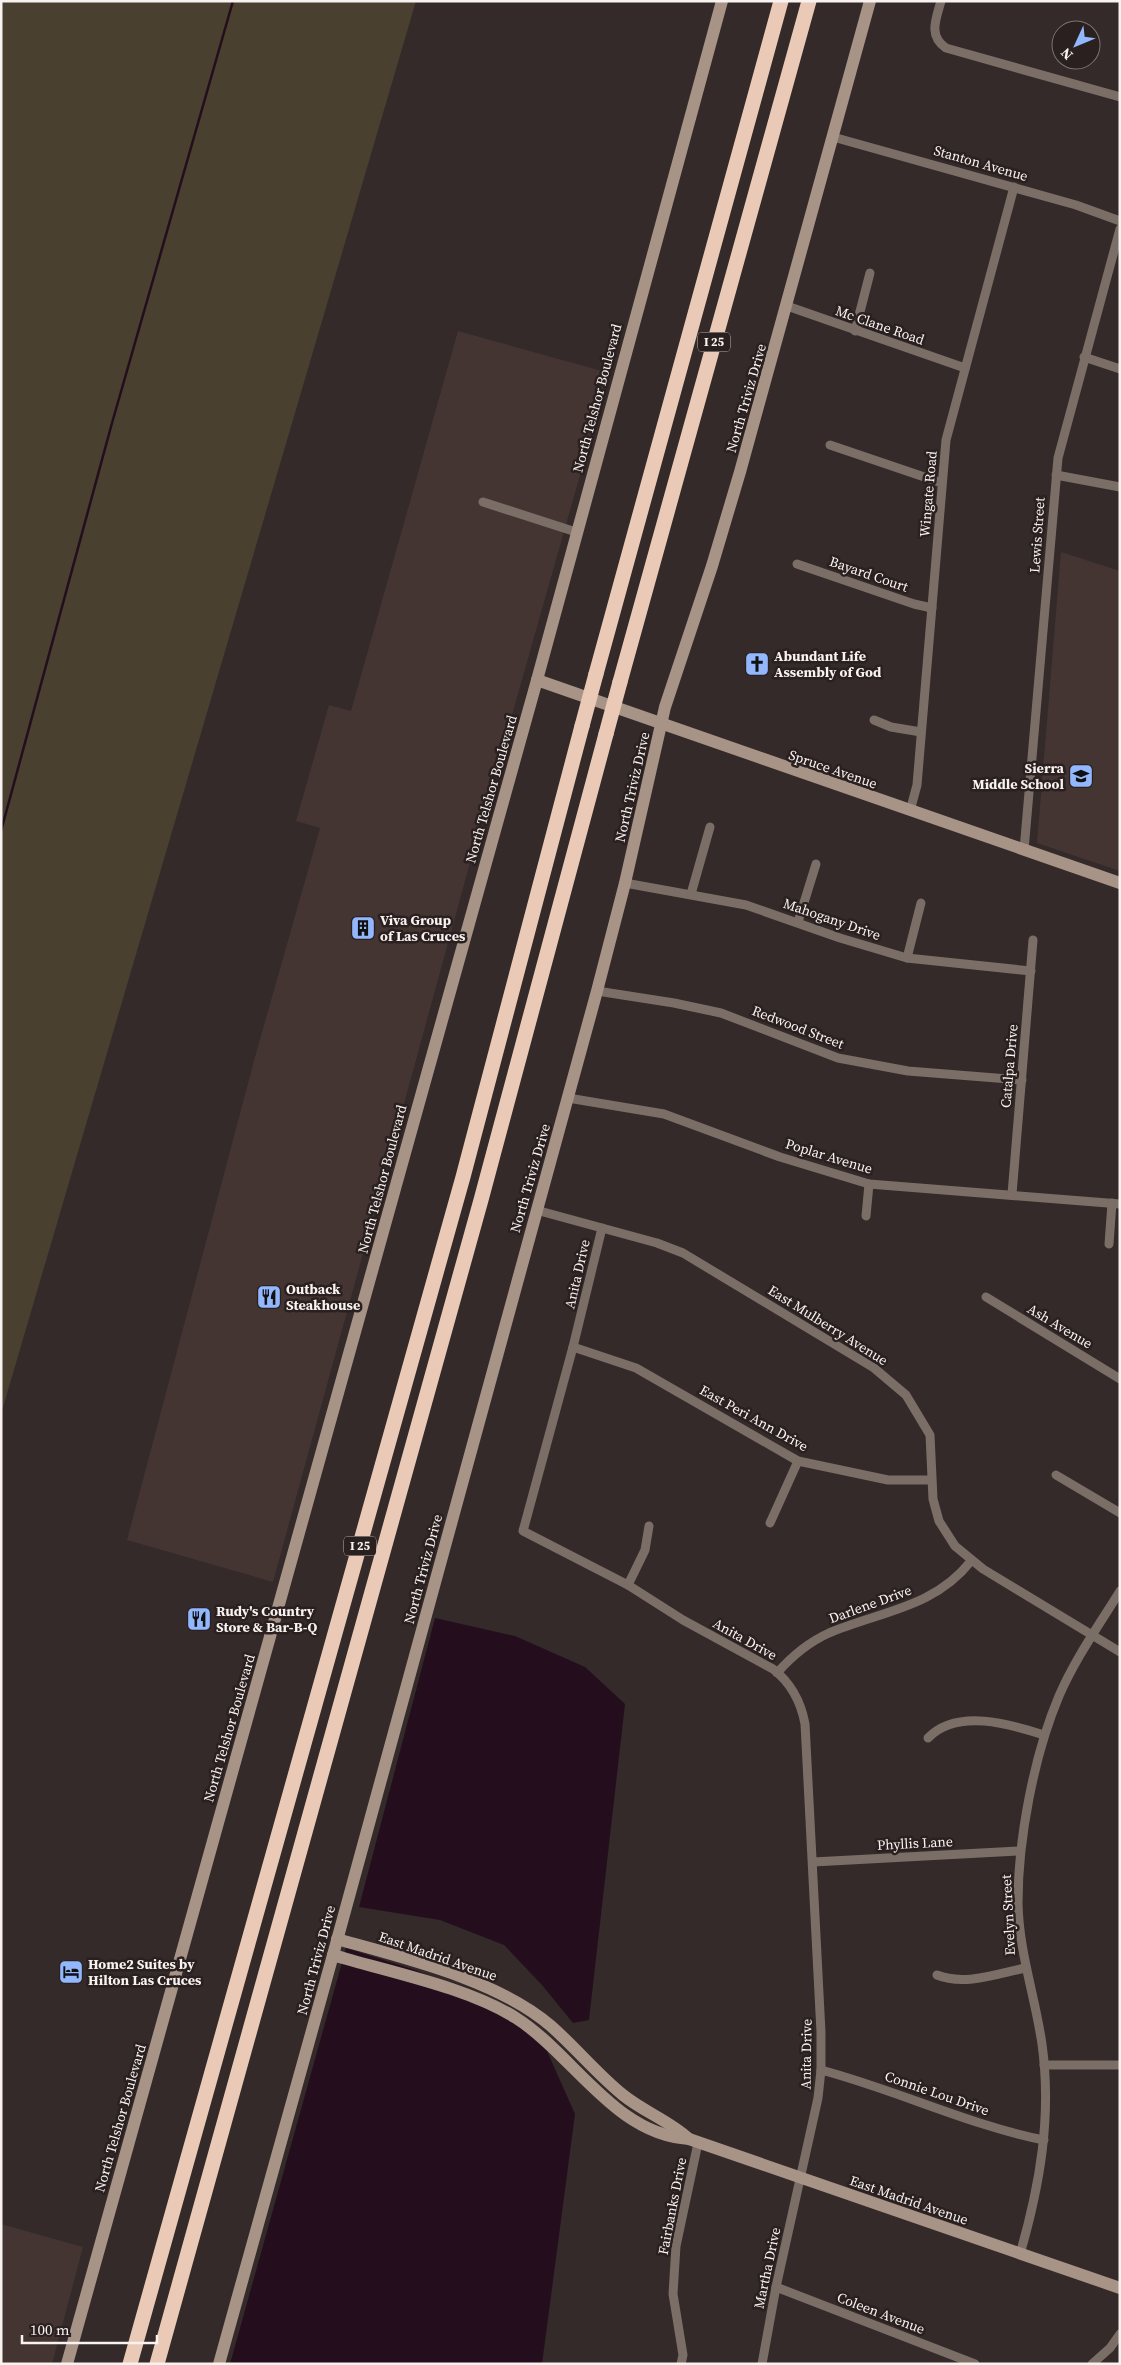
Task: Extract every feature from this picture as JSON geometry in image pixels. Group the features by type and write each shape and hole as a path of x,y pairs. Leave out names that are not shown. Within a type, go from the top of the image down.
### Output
{"highway":[{"name":"I 25","path":"130,2364 463,1177 596,674 781,1"},
{"name":"I 25","path":"157,2364 481,1200 620,682 808,1"}],"street":[{"name":"North Telshor Boulevard","path":"67,2364 537,680 722,1"},
{"name":"North Triviz Drive","path":"218,2364 333,1955 597,991 679,661 712,566 740,472 870,1"},
{"path":"941,1 932,41 951,49 1120,97"},
{"name":"Stanton Avenue","path":"833,136 1088,208 1120,221"},
{"name":"Wingate Road","path":"910,811 917,784 942,483 949,427 1014,187"},
{"name":"Lewis Street","path":"1024,850 1056,475 1061,438 1120,229"},
{"path":"855,331 870,273"},
{"name":"Mc Clane Road","path":"787,306 965,368"},
{"path":"1084,357 1120,370"},
{"path":"830,445 942,483"},
{"path":"1056,475 1120,487"},
{"path":"483,502 576,532"},
{"name":"Bayard Court","path":"797,564 914,604 932,608"},
{"name":"Spruce Avenue","path":"537,680 662,726 1120,883"},
{"path":"874,720 891,727 921,732"},
{"path":"691,894 710,827"},
{"path":"798,922 816,864"},
{"name":"Mahogany Drive","path":"625,883 746,905 840,938 907,958 1031,971"},
{"path":"907,958 921,903"},
{"name":"Catalpa Drive","path":"1012,1194 1033,940"},
{"name":"Redwood Street","path":"597,991 674,1003 721,1013 838,1058 908,1071 1022,1080"},
{"name":"Poplar Avenue","path":"568,1098 664,1114 780,1157 869,1184 1116,1203"},
{"path":"866,1216 869,1184"},
{"path":"1109,1244 1116,1203"},
{"name":"East Mulberry Avenue","path":"536,1210 657,1243 690,1256 874,1368 906,1395 930,1435 931,1480 937,1514 942,1528 955,1546 971,1561 1120,1652"},
{"name":"Anita Drive","path":"602,1228 573,1347 522,1531 628,1585 683,1620 778,1673 797,1697 804,1717 813,1862 821,2070 817,2103 800,2178"},
{"name":"Ash Avenue","path":"986,1297 1120,1379"},
{"name":"East Peri Ann Drive","path":"573,1347 636,1368 798,1461 888,1480 931,1480"},
{"path":"770,1523 798,1461"},
{"path":"1056,1474 1120,1513"},
{"path":"628,1585 645,1550 649,1526"},
{"name":"Darlene Drive","path":"778,1673 805,1646 829,1633 922,1600 941,1591 971,1561"},
{"name":"Evelyn Street","path":"1020,2254 1036,2196 1044,2140 1044,2065 1041,2035 1025,1968 1019,1915 1020,1851 1044,1735 1064,1686 1120,1591"},
{"path":"928,1738 942,1727 972,1722 1004,1724 1044,1735"},
{"name":"Phyllis Lane","path":"813,1862 1020,1851"},
{"name":"East Madrid Avenue","path":"337,1939 491,1988 521,2005 551,2026 623,2096 644,2112 679,2130 693,2141"},
{"name":"East Madrid Avenue","path":"333,1955 484,2000 515,2017 547,2040 613,2106 643,2126 674,2138 693,2141 1120,2288"},
{"path":"937,1974 960,1980 1025,1968"},
{"path":"1044,2065 1120,2065"},
{"name":"Connie Lou Drive","path":"821,2070 850,2078 1004,2131 1044,2140"},
{"name":"Fairbanks Drive","path":"681,2364 683,2354 673,2294 676,2246 693,2141"},
{"name":"Martha Drive","path":"762,2364 776,2287 800,2178"},
{"name":"Coleen Avenue","path":"776,2287 975,2364"},
{"path":"1092,2364 1110,2348 1120,2334"}],"shaded area":[{"path":"1,1 416,1 1,1414"},
{"path":"458,331 609,373 468,870 273,1582 127,1540 255,1057 320,828 296,821 329,705 351,711"},
{"name":"Sierra Middle School","path":"1061,552 1120,571 1120,871 1037,843"},
{"path":"435,1618 515,1636 585,1667 625,1704 589,2020 573,2023 542,1985 504,1945 440,1920 359,1907"},
{"path":"346,1948 415,1970 491,2001 547,2051 575,2114 542,2364 230,2364"},
{"path":"1,2224 83,2247 52,2364 1,2364"}],"waterway":[{"path":"1,831 112,423 233,1"}],"place":[{"name":"Abundant Life Assembly of God","path":"757,664"},
{"name":"Sierra Middle School","path":"1081,776"},
{"name":"Viva Group of Las Cruces","path":"363,928"},
{"name":"Outback Steakhouse","path":"269,1297"},
{"name":"Rudy's Country Store & Bar-B-Q","path":"199,1619"},
{"name":"Home2 Suites by Hilton Las Cruces","path":"71,1972"}]}
